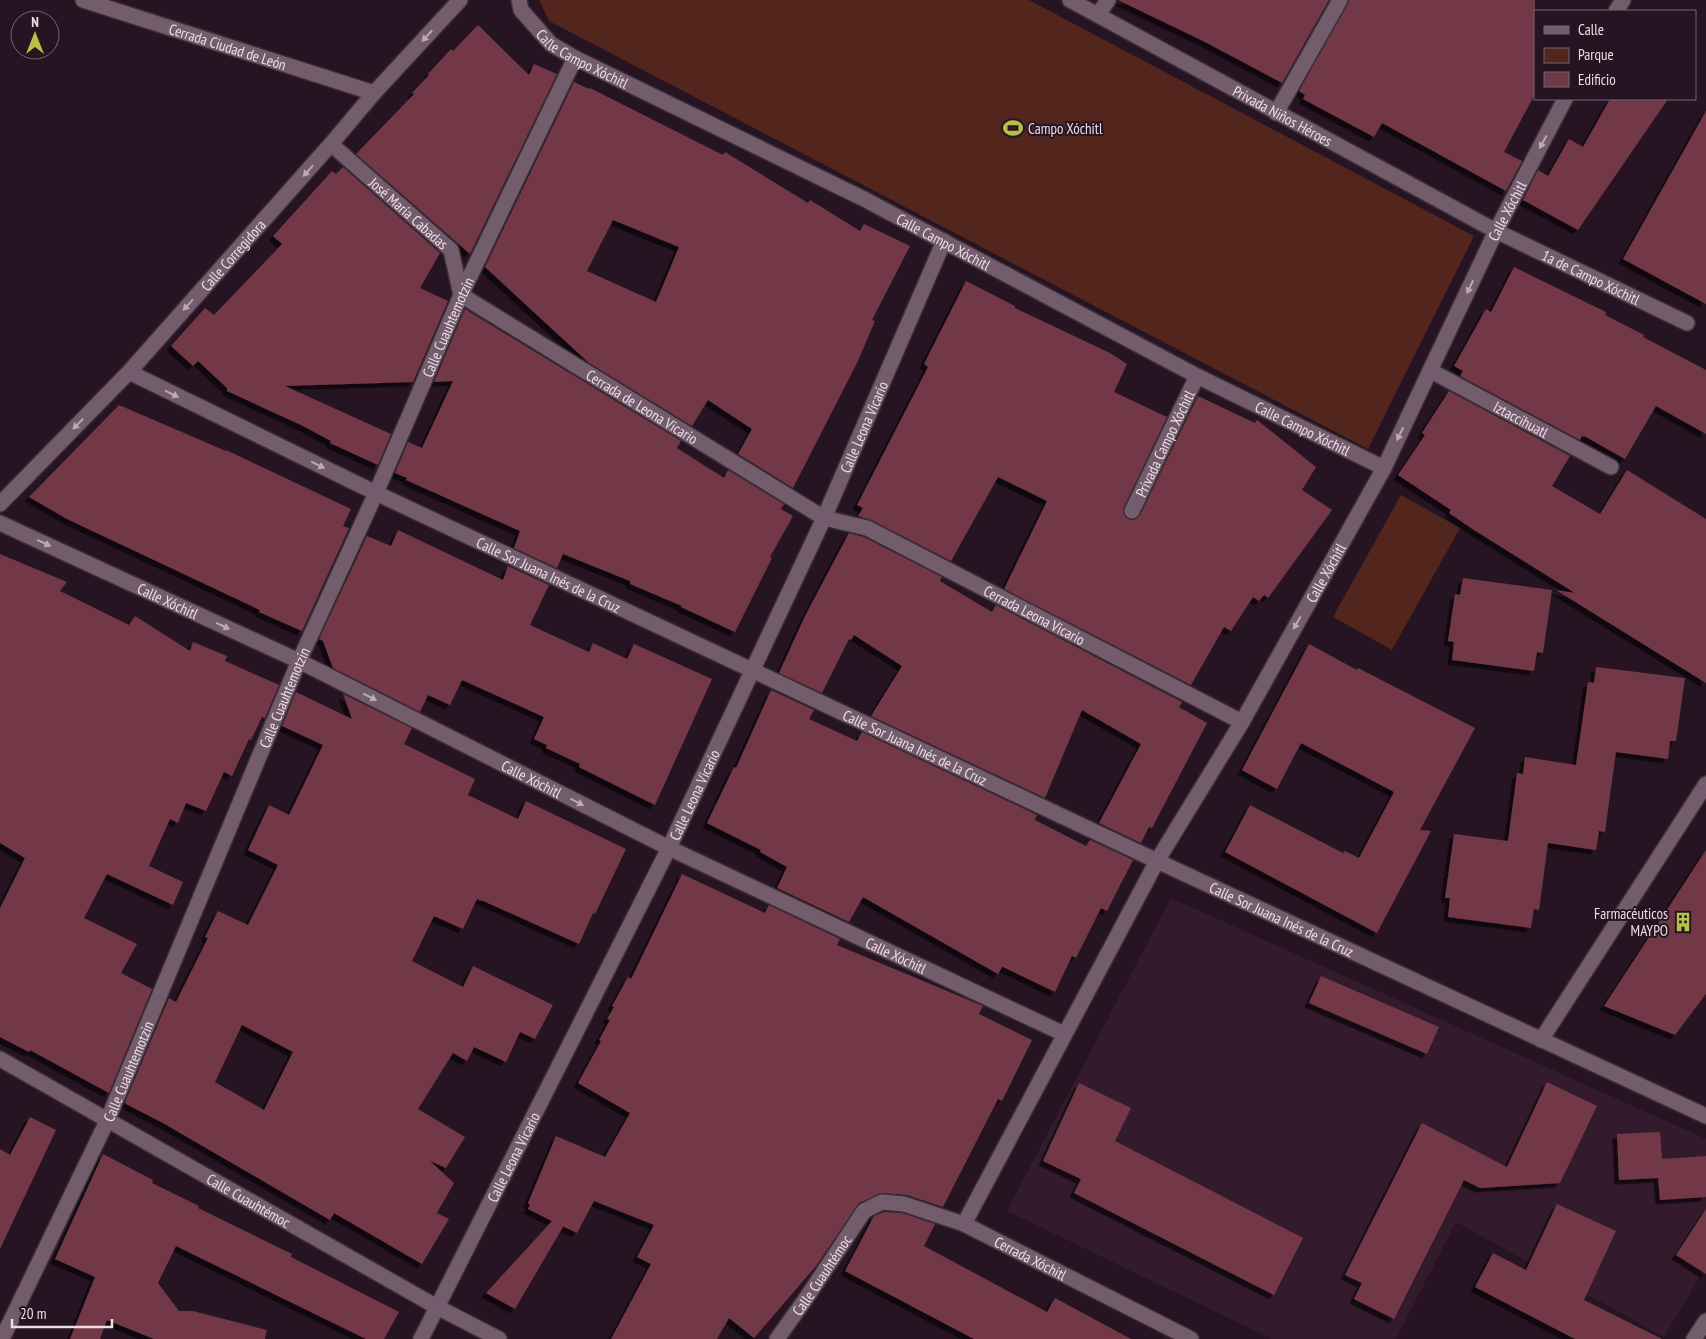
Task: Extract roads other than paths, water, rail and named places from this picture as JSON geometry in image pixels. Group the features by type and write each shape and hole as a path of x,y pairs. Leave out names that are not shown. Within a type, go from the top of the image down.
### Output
{"street":[{"name":"Cerrada Ciudad de León","path":"83,0 374,92"},
{"name":"Calle Corregidora","path":"0,504 129,372 331,144 374,92 460,0"},
{"name":"Calle Campo Xóchitl","path":"519,0 521,10 551,44 575,58 944,240 1197,376 1384,468"},
{"name":"Privada Niños Héroes","path":"1070,0 1496,231"},
{"path":"1098,15 1108,0"},
{"path":"1276,113 1340,0"},
{"name":"Calle Cuauhtemotzin","path":"2,1339 108,1119 299,661 376,493 461,295 575,58"},
{"name":"Calle Xóchitl","path":"964,1224 1157,861 1242,722 1384,468 1496,231 1564,100"},
{"name":"José María Cabadas","path":"331,144 451,250 461,295"},
{"name":"1a de Campo Xóchitl","path":"1496,231 1687,323"},
{"name":"Calle Leona Vicario","path":"421,1339 669,848 824,518 944,240"},
{"name":"Cerrada de Leona Vicario","path":"461,295 824,518"},
{"name":"Iztaccihuatl","path":"1431,371 1612,467"},
{"name":"Calle Sor Juana Inés de la Cruz","path":"129,372 376,493 1157,861 1706,1116"},
{"name":"Privada Campo Xóchitl","path":"1132,512 1197,376"},
{"name":"Cerrada Leona Vicario","path":"824,518 867,528 1242,722"},
{"name":"Calle Xóchitl","path":"0,523 299,661 669,848 1064,1034"},
{"path":"1542,1040 1706,784"},
{"name":"Calle Cuauhtémoc","path":"0,1059 437,1307 500,1339"},
{"name":"Cerrada Xóchitl","path":"864,1211 882,1202 904,1204 964,1224 1191,1339"},
{"name":"Calle Cuauhtémoc","path":"777,1339 864,1211"},
{"path":"1694,1339 1706,1321"}],"place":[{"name":"Campo Xóchitl","path":"1013,128"},
{"name":"Farmacéuticos MAYPO","path":"1683,922"}]}
